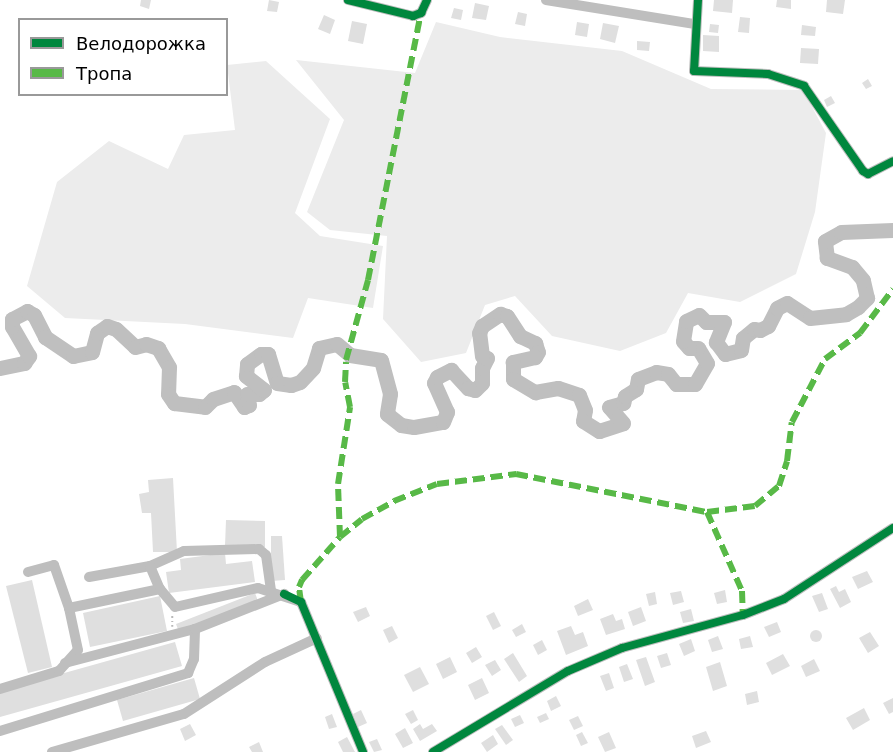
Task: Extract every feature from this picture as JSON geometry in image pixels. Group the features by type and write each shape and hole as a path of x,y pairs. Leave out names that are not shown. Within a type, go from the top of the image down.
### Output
{"street":[{"path":"348,0 413,16 421,13 427,0"},
{"path":"546,0 695,24"},
{"path":"698,0 693,67 698,73 768,74 804,86 863,171 868,174 893,161"},
{"path":"434,752 568,671 622,648 743,615 784,599 893,528"},
{"path":"89,577 150,566 184,551 260,549 266,555 272,591"},
{"path":"0,689 59,671 78,650 69,608 54,565 27,572"},
{"path":"150,566 160,589 175,607 258,588 284,594 301,602 363,752"},
{"path":"69,608 160,589"},
{"path":"64,663 174,636 284,594"},
{"path":"0,731 188,673 194,659 195,629"},
{"path":"52,752 184,714 265,662 317,638"}],"path":[{"path":"174,636 172,618 175,607"}],"shaded area":[{"path":"436,22 500,37 622,51 711,89 803,90 826,133 815,212 796,274 740,302 688,293 666,333 620,351 552,336 515,296 485,305 466,353 421,362 383,319 387,236 330,230 307,212 344,120 296,60 415,73"},
{"path":"266,61 330,119 295,213 320,236 383,246 373,308 308,298 293,338 185,324 65,318 27,286 57,182 109,141 168,169 184,135 235,130 228,65"}],"building":[{"path":"141,0 151,0 149,9 140,6"},
{"path":"269,0 279,2 277,12 267,11"},
{"path":"714,0 733,0 732,13 713,11"},
{"path":"777,0 791,0 791,9 776,7"},
{"path":"827,0 845,0 843,14 826,12"},
{"path":"475,3 489,6 486,20 472,18"},
{"path":"454,8 463,10 461,20 451,18"},
{"path":"518,12 527,14 525,26 515,24"},
{"path":"324,15 335,20 330,34 318,29"},
{"path":"740,17 750,18 749,33 738,32"},
{"path":"352,21 367,24 363,44 348,41"},
{"path":"577,22 589,24 587,37 575,35"},
{"path":"603,23 619,26 615,43 600,39"},
{"path":"710,24 719,25 718,33 709,32"},
{"path":"802,25 816,27 815,36 801,35"},
{"path":"703,35 719,36 719,52 703,51"},
{"path":"637,41 650,42 649,51 637,50"},
{"path":"801,48 819,49 818,64 800,63"},
{"path":"868,79 872,86 866,89 862,83"},
{"path":"831,96 835,103 827,107 824,100"},
{"path":"173,478 177,552 153,552 151,513 142,513 139,494 149,492 148,480"},
{"path":"226,520 265,521 265,547 225,546"},
{"path":"271,536 282,536 285,580 271,581"},
{"path":"225,553 226,564 252,561 255,582 169,593 166,572 181,570 180,559"},
{"path":"867,571 873,582 858,589 852,577"},
{"path":"32,580 52,667 28,673 6,586"},
{"path":"836,586 839,592 845,589 851,602 840,608 830,589"},
{"path":"725,590 727,602 717,604 714,593"},
{"path":"681,591 684,602 673,605 670,593"},
{"path":"655,592 657,604 649,606 646,594"},
{"path":"255,593 258,601 179,632 176,624"},
{"path":"822,593 828,609 819,612 812,596"},
{"path":"160,596 167,631 90,647 83,613"},
{"path":"588,599 593,610 578,616 574,606"},
{"path":"366,607 370,616 358,622 353,612"},
{"path":"641,607 646,621 633,626 628,612"},
{"path":"691,609 694,621 683,623 680,612"},
{"path":"494,612 501,626 493,630 486,616"},
{"path":"613,614 616,621 622,619 625,629 606,635 600,619"},
{"path":"777,622 781,632 769,637 764,627"},
{"path":"522,624 526,632 516,637 512,630"},
{"path":"392,626 398,638 389,643 383,630"},
{"path":"571,626 575,635 583,632 588,646 566,655 557,631"},
{"path":"818,630 821,631 821,641 814,642 811,641 810,634 811,631"},
{"path":"870,632 879,646 868,653 859,638"},
{"path":"718,636 723,649 712,652 708,640"},
{"path":"750,636 753,647 741,649 739,639"},
{"path":"691,639 695,651 684,656 679,644"},
{"path":"542,640 547,650 538,655 533,645"},
{"path":"175,642 182,666 0,717 0,691"},
{"path":"476,647 482,657 472,663 466,653"},
{"path":"513,653 527,676 519,682 504,659"},
{"path":"667,653 671,665 661,668 657,656"},
{"path":"783,654 790,666 772,675 766,663"},
{"path":"450,657 457,672 443,679 436,664"},
{"path":"646,657 655,682 645,686 636,660"},
{"path":"814,659 820,671 806,677 801,666"},
{"path":"495,660 501,670 492,676 485,665"},
{"path":"720,662 727,686 713,691 706,667"},
{"path":"627,664 633,679 624,682 619,667"},
{"path":"420,667 429,684 413,692 404,675"},
{"path":"609,673 614,688 606,691 600,676"},
{"path":"194,678 200,699 123,721 117,700"},
{"path":"482,678 489,693 475,700 468,685"},
{"path":"757,691 759,702 747,705 745,694"},
{"path":"556,696 561,706 551,711 547,701"},
{"path":"893,698 893,712 889,714 883,703"},
{"path":"864,708 870,720 853,730 846,718"},
{"path":"361,710 367,723 358,727 353,714"},
{"path":"413,710 418,720 411,724 405,714"},
{"path":"546,713 549,719 540,723 537,717"},
{"path":"332,714 337,727 329,729 325,717"},
{"path":"520,715 524,723 515,727 511,719"},
{"path":"578,716 583,726 574,730 569,720"},
{"path":"190,724 196,735 185,741 180,729"},
{"path":"420,724 423,729 432,724 437,731 420,741 413,729"},
{"path":"502,725 513,740 506,745 495,729"},
{"path":"405,728 413,743 403,748 395,734"},
{"path":"706,731 711,742 696,748 692,736"},
{"path":"582,732 588,743 581,746 576,735"},
{"path":"609,732 616,748 605,752 598,737"},
{"path":"493,735 498,744 487,752 481,743"},
{"path":"347,737 355,752 343,752 338,742"},
{"path":"377,739 382,750 374,752 369,742"},
{"path":"259,742 263,752 252,752 249,747"}],"waterway":[{"path":"0,368 24,363 29,356 12,327 12,319 27,311 34,315 45,337 73,356 92,352 97,333 107,326 116,329 135,347 146,344 158,348 169,367 168,394 174,403 205,407 213,399 234,392 244,407 249,405 247,394 259,394 264,390 246,376 247,364 261,354 268,354 277,383 291,385 300,382 313,368 319,348 337,344 350,355 381,360 390,394 387,414 401,425 414,427 443,422 447,412 434,383 437,377 451,370 468,388 475,390 482,383 482,368 487,358 482,356 479,333 482,326 500,314 507,316 520,336 535,343 538,352 535,357 513,362 513,379 535,392 558,388 579,395 585,410 583,421 599,431 623,423 609,407 623,403 625,396 636,389 638,379 656,372 668,374 676,384 695,384 707,363 698,348 689,348 683,341 686,321 699,315 706,322 724,322 716,342 725,354 741,350 743,338 754,329 760,330 768,326 777,308 787,303 810,318 846,314 858,307 867,298 863,280 852,267 827,258 825,241 841,232 893,230"}],"marked path":[{"path":"346,360 368,280 421,13"},
{"path":"301,602 299,587 302,580 340,537 362,519 394,501 437,484 516,474 707,512 755,506 779,486 787,461 792,422 825,359 860,333 893,289"},
{"path":"340,537 338,484 350,407 345,382 346,362"},
{"path":"707,512 742,591 743,615"}],"cycle path":[{"path":"348,0 413,16 421,13 427,0"},
{"path":"698,0 694,71 768,74 804,86 863,171 868,174 893,161"},
{"path":"433,752 568,671 622,648 743,615 784,599 893,528"},
{"path":"284,594 301,602 363,752"}]}
